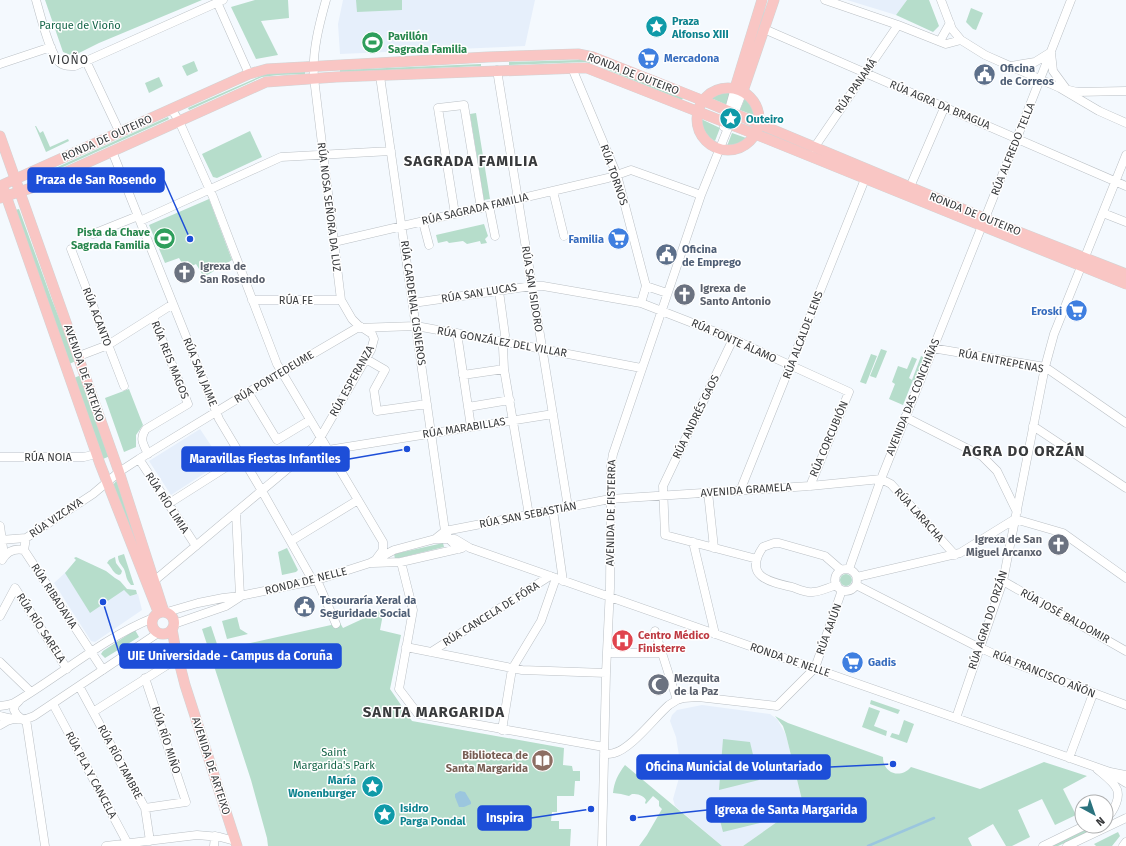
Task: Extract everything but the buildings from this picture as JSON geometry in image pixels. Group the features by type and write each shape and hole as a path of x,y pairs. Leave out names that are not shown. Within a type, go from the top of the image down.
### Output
{"main road":[{"name":"AVENIDA DE FISTERRA","path":"739,89 740,69 762,0"},
{"path":"764,29 769,0"},
{"name":"AVENIDA DE FISTERRA","path":"739,89 764,29 774,0"},
{"name":"RONDA DE OUTEIRO","path":"1,183 15,179 250,74 275,68 485,57 578,54 593,57 698,99 731,113 757,129 1083,262 1126,284"},
{"name":"RONDA DE OUTEIRO","path":"3,197 20,192 266,82 314,78 497,70 587,68 728,123 757,129 814,148 866,174 910,187 983,222"},
{"path":"698,99 729,79 740,69"},
{"path":"728,87 739,89 753,100 758,108 760,117 757,129 747,144 734,150 719,149 710,145 699,132 696,121 698,99 717,89 728,87"},
{"name":"AVENIDA DE ARTEIXO","path":"0,136 119,472 154,581 161,614"},
{"name":"AVENIDA DE ARTEIXO","path":"1,183 3,197 96,454 161,614"},
{"name":"RONDA DE OUTEIRO","path":"1083,262 1126,274"},
{"path":"161,614 173,617 167,630 153,628 161,614"},
{"name":"AVENIDA DE ARTEIXO","path":"167,630 175,660 185,685"},
{"name":"AVENIDA DE ARTEIXO","path":"167,630 175,646 185,685 236,843"}],"street":[{"path":"36,0 56,59 63,65 68,66 75,66 220,1 250,74"},
{"path":"314,78 313,66 325,0"},
{"path":"825,0 898,24 946,44 961,40"},
{"path":"941,0 952,29 961,40 985,55 1064,89 1099,111 1126,123"},
{"name":"RÚA ALFREDO TELLA","path":"983,222 1071,0"},
{"path":"940,41 950,23"},
{"name":"RÚA PANAMÁ","path":"814,148 898,24"},
{"name":"RÚA AGRA DA BRAGUA","path":"764,29 945,106 1126,186"},
{"path":"0,64 51,47"},
{"path":"1011,66 1035,62 1051,52 1053,71 1064,89 1077,92 1126,91"},
{"path":"86,61 120,133"},
{"name":"RÚA TORNOS","path":"572,68 617,175 646,286"},
{"name":"RÚA SAN ISIDORO","path":"497,70 568,507"},
{"name":"RÚA CARDENAL CISNEROS","path":"380,76 431,434 447,535"},
{"name":"RÚA NOSA SEÑORA DA LUZ","path":"314,78 322,155 341,300 352,318 362,328"},
{"name":"AVENIDA DE FISTERRA","path":"602,846 606,673 610,597 610,499 613,454 641,368 739,89"},
{"path":"455,214 438,108 464,105 485,207 495,236"},
{"path":"910,187 945,106"},
{"path":"170,110 179,121 210,189 281,372 383,542 387,548 394,550"},
{"name":"RÚA SAN JAIME","path":"112,151 216,412 315,580 336,624"},
{"path":"93,234 139,219 281,157 391,151"},
{"name":"RÚA AGRA DO ORZÁN","path":"956,718 1003,581 1045,367 1054,334 1126,155"},
{"name":"RÚA SAGRADA FAMILIA","path":"334,242 518,200 617,175 631,170 701,196"},
{"name":"RÚA ALCALDE LENS","path":"740,490 866,174"},
{"path":"554,191 564,236"},
{"path":"1103,213 1126,222"},
{"path":"423,222 429,245"},
{"name":"AVENIDA DAS CONCHIÑAS","path":"845,570 983,222"},
{"name":"RÚA ACANTO","path":"71,249 124,386"},
{"name":"RÚA SAN LUCAS","path":"413,304 532,286 542,286 640,303 661,311"},
{"path":"640,303 646,286 667,293"},
{"path":"499,291 505,335 503,347 504,369 529,515"},
{"name":"RÚA FE","path":"252,300 341,300"},
{"path":"79,356 108,345 173,304"},
{"name":"RÚA FONTE ÁLAMO","path":"661,311 733,339 849,392"},
{"name":"RÚA REIS MAGOS","path":"148,454 141,438 146,429 188,404 153,317"},
{"name":"RÚA GONZÁLEZ DEL VILLAR","path":"362,328 416,326 542,348 641,368"},
{"name":"RÚA PONTEDEUME","path":"107,482 139,459 281,372 351,331 362,328"},
{"name":"RÚA ESPERANZA","path":"154,581 316,445 371,350 374,339 370,331 362,328"},
{"path":"456,333 471,427"},
{"name":"RÚA ANDRÉS GAOS","path":"693,542 664,535 663,486 733,339"},
{"name":"RÚA ENTREPENAS","path":"932,348 1045,367 1126,423"},
{"path":"366,359 385,370 374,390 377,411 427,404"},
{"path":"463,375 504,369"},
{"path":"248,392 277,440 310,420"},
{"name":"RÚA CORCUBIÓN","path":"810,486 849,392"},
{"path":"468,407 510,400"},
{"name":"RÚA MARABILLAS","path":"328,450 553,414"},
{"path":"905,417 982,456 997,471 1016,516 1063,533 1126,578"},
{"path":"1033,426 1126,488"},
{"name":"RÚA NOIA","path":"0,457 84,457 96,454"},
{"path":"168,504 242,456"},
{"name":"RÚA RÍO LIMIA","path":"139,459 196,546"},
{"name":"AVENIDA GRAMELA","path":"610,499 810,486 881,479"},
{"name":"RÚA LARACHA","path":"881,479 891,484 954,555"},
{"name":"RÚA VIZCAYA","path":"1,539 26,538 93,494 107,482"},
{"path":"708,492 714,548"},
{"name":"RÚA SAN SEBASTIÁN","path":"447,535 529,515 610,499"},
{"path":"292,541 358,500"},
{"path":"502,730 512,669 541,621 556,578 553,510"},
{"path":"236,513 240,596"},
{"path":"856,581 854,572 845,570 825,556 779,543 774,543 763,547 757,559 756,567 758,573 771,583 812,592 839,588 849,591 856,581 960,553 1016,516"},
{"path":"0,526 1,561"},
{"path":"447,535 459,549"},
{"name":"RONDA DE NELLE","path":"0,706 10,705 19,700 91,652 134,626 161,614 202,602 240,596 315,580 370,563 394,550 447,535 470,548 1069,758 1110,772 1126,774"},
{"path":"1,561 7,553 13,549 24,550 26,538"},
{"path":"370,563 380,556 383,550 383,542"},
{"path":"715,634 693,542 757,559"},
{"name":"RONDA DE NELLE","path":"370,563 401,562 459,549 470,548"},
{"name":"RÚA RIBADAVIA","path":"24,550 91,652"},
{"path":"401,562 413,610 399,689 418,714 614,753 627,746 659,714 677,700 698,697 777,706 815,668"},
{"path":"839,588 836,582 836,575 845,570"},
{"name":"RÚA CANCELA DE FÓRA","path":"431,652 556,578"},
{"name":"RÚA FRANCISCO AÑÓN","path":"856,581 980,648 1093,694 1126,705"},
{"name":"RÚA JOSÉ BALDOMIR","path":"1003,581 1126,650"},
{"name":"RÚA RÍO SARELA","path":"0,616 15,588 67,668"},
{"name":"RÚA AAIÚN","path":"815,668 839,588"},
{"name":"RONDA DE NELLE","path":"0,725 7,721 34,716 167,630 226,606 240,596"},
{"path":"655,631 677,700"},
{"path":"406,647 512,669 606,673"},
{"path":"91,652 103,670"},
{"path":"607,653 661,653"},
{"path":"93,712 175,660"},
{"path":"0,662 31,692"},
{"name":"RÚA RÍO MIÑO","path":"145,808 186,802 146,678"},
{"name":"RÚA RÍO TAMBRE","path":"79,686 145,808 150,841"},
{"path":"1069,758 1093,694"},
{"path":"19,700 15,705 14,710 21,719 45,846"},
{"name":"RÚA PLA Y CANCELA","path":"53,704 128,845"},
{"path":"0,716 21,719"},
{"path":"1093,766 1114,782 1121,791 1121,802 1114,809"},
{"name":"RONDA DE NELLE","path":"1110,772 1126,783"},
{"path":"1114,812 1126,806"},
{"path":"1072,845 1126,818"},
{"path":"1043,846 1074,831"},
{"path":"106,846 128,845 197,835 215,836 236,843"},
{"path":"214,846 215,836"},
{"path":"1123,846 1126,842"}],"shaded area":[{"path":"343,0 535,0 525,46 340,54 338,24"},
{"path":"847,0 907,0 896,15"},
{"path":"200,429 222,462 171,495 149,461"},
{"path":"76,560 124,590 130,596 138,594 142,610 95,642 91,641 54,583"},
{"path":"702,705 770,714 777,719 786,735 804,808 784,817 743,846 722,846 675,806 673,799 679,778 680,762 676,737 670,721 672,715 677,710"}],"green space":[{"name":"Parque de Vioño","path":"45,0 202,0 99,43 73,56 63,52"},
{"path":"255,0 288,0 289,18 261,21 278,55 256,59 231,7"},
{"path":"356,0 402,0 402,10 357,12"},
{"path":"907,0 929,0 939,26 933,32 896,15"},
{"path":"971,8 983,13 976,30 966,22"},
{"path":"586,60 595,62 594,64 585,62 509,65 509,62"},
{"path":"194,61 198,71 187,76 182,66"},
{"path":"481,64 481,66 340,72 340,70"},
{"path":"604,66 683,98 682,100 603,68"},
{"path":"305,72 305,74 262,77 189,110 188,108 269,73"},
{"path":"159,77 163,86 149,93 145,83"},
{"path":"726,90 732,91 727,105 711,98 716,94"},
{"path":"746,96 754,106 758,117 740,110"},
{"path":"476,113 490,199 484,200 470,114"},
{"path":"168,117 169,119 32,181 31,179"},
{"path":"701,119 720,128 715,141 705,132"},
{"path":"35,126 40,133 43,131 50,147 68,139 69,141 46,152"},
{"path":"250,131 262,157 217,178 213,177 202,154"},
{"path":"732,133 749,139 739,145 727,146"},
{"path":"209,199 232,260 204,277 196,264 192,266 188,261 182,263 179,258 165,263 149,225"},
{"path":"19,209 76,361 69,364 15,210"},
{"path":"484,224 488,236 485,239 487,243 481,244 480,241 467,244 463,241 449,243 447,241 438,243 436,235"},
{"path":"881,349 887,351 876,378 870,376"},
{"path":"871,354 877,356 866,384 860,382"},
{"path":"921,356 925,358 916,381 913,380 903,405 889,399 895,384 892,382 898,366 907,369 912,357 917,359 909,378 912,380"},
{"path":"81,375 110,456 103,459 74,378"},
{"path":"129,389 143,425 136,435 136,447 124,452 105,398"},
{"path":"116,481 117,482 154,588 113,485"},
{"path":"443,543 444,547 395,559 394,554"},
{"path":"287,548 298,570 296,572 282,575 278,552"},
{"path":"124,554 134,585 131,585 128,581 119,560 118,556"},
{"path":"76,557 106,571 120,581 127,589 136,590 137,594 130,596 124,590 90,613 65,573 76,560 74,558"},
{"path":"115,557 116,563 122,571 119,575 115,573 107,563"},
{"path":"846,574 850,576 852,580 850,584 846,586 842,584 840,580 842,576"},
{"name":"Saint Margarida's Park","path":"384,609 380,630 401,635 390,689 412,721 564,748 563,765 572,766 573,771 580,771 580,781 575,781 574,796 557,796 557,812 552,812 551,821 559,821 559,829 571,829 570,846 268,846 251,780 202,629 211,626 219,650 340,623 343,628"},
{"path":"237,617 240,629 248,634 227,639 222,621"},
{"path":"135,630 139,637 105,658 101,654 103,651"},
{"path":"871,700 900,710 898,714 870,704"},
{"path":"869,707 880,711 874,726 887,731 886,736 862,727"},
{"path":"775,716 788,723 883,757 886,767 893,773 902,773 911,767 980,789 1044,762 1087,776 1063,789 1074,811 1074,816 1055,825 1042,799 1018,810 1030,837 1012,846 1006,846 993,824 968,838 972,846 743,846 784,817 804,808 783,726"},
{"path":"904,720 914,724 907,743 890,737 892,733 899,735"},
{"path":"723,739 750,742 759,780 719,790"},
{"path":"625,765 722,846 639,846 662,809 659,806 659,801 653,796 646,804 646,800 640,795 632,794 629,796 613,793 617,778"},
{"path":"764,802 768,821 723,832 718,813"},
{"path":"1118,832 1120,836 1112,846 1096,846 1094,844"},
{"path":"1077,834 1084,834 1058,846 1051,846"}],"water":[{"path":"460,791 465,792 471,804 464,807 459,807 455,794"}],"waterway":[{"path":"868,846 934,818"}],"place":[{"name":"Praza Alfonso XIII","path":"657,27"},
{"name":"Pavillón Sagrada Familia","path":"372,42"},
{"name":"Mercadona","path":"649,58"},
{"name":"Oficina de Correos","path":"984,74"},
{"name":"Outeiro","path":"730,119"},
{"name":"Pista da Chave Sagrada Familia","path":"165,238"},
{"name":"Praza de San Rosendo","path":"190,239"},
{"name":"Familia","path":"619,239"},
{"name":"Oficina de Emprego","path":"667,255"},
{"name":"Igrexa de San Rosendo","path":"184,272"},
{"name":"Igrexa de Santo Antonio","path":"684,294"},
{"name":"Eroski","path":"1077,311"},
{"name":"Maravillas Fiestas Infantiles","path":"407,449"},
{"name":"Igrexa de San Miguel Arcanxo","path":"1058,545"},
{"name":"UIE Universidade - Campus da Coruña","path":"103,602"},
{"name":"Tesouraría Xeral da Seguridade Social","path":"305,606"},
{"name":"Centro Médico Finisterre","path":"622,641"},
{"name":"Gadis","path":"853,662"},
{"name":"Mezquita de la Paz","path":"658,684"},
{"name":"Biblioteca de Santa Margarida","path":"543,761"},
{"name":"Oficina Municial de Voluntariado","path":"893,764"},
{"name":"María Wonenburger","path":"372,786"},
{"name":"Inspira","path":"591,809"},
{"name":"Isidro Parga Pondal","path":"385,814"},
{"name":"Igrexa de Santa Margarida","path":"633,818"}],"district":[{"name":"VIOÑO","path":"69,60"},
{"name":"SAGRADA FAMILIA","path":"471,161"},
{"name":"AGRA DO ORZÁN","path":"1024,451"},
{"name":"SANTA MARGARIDA","path":"434,712"}]}
